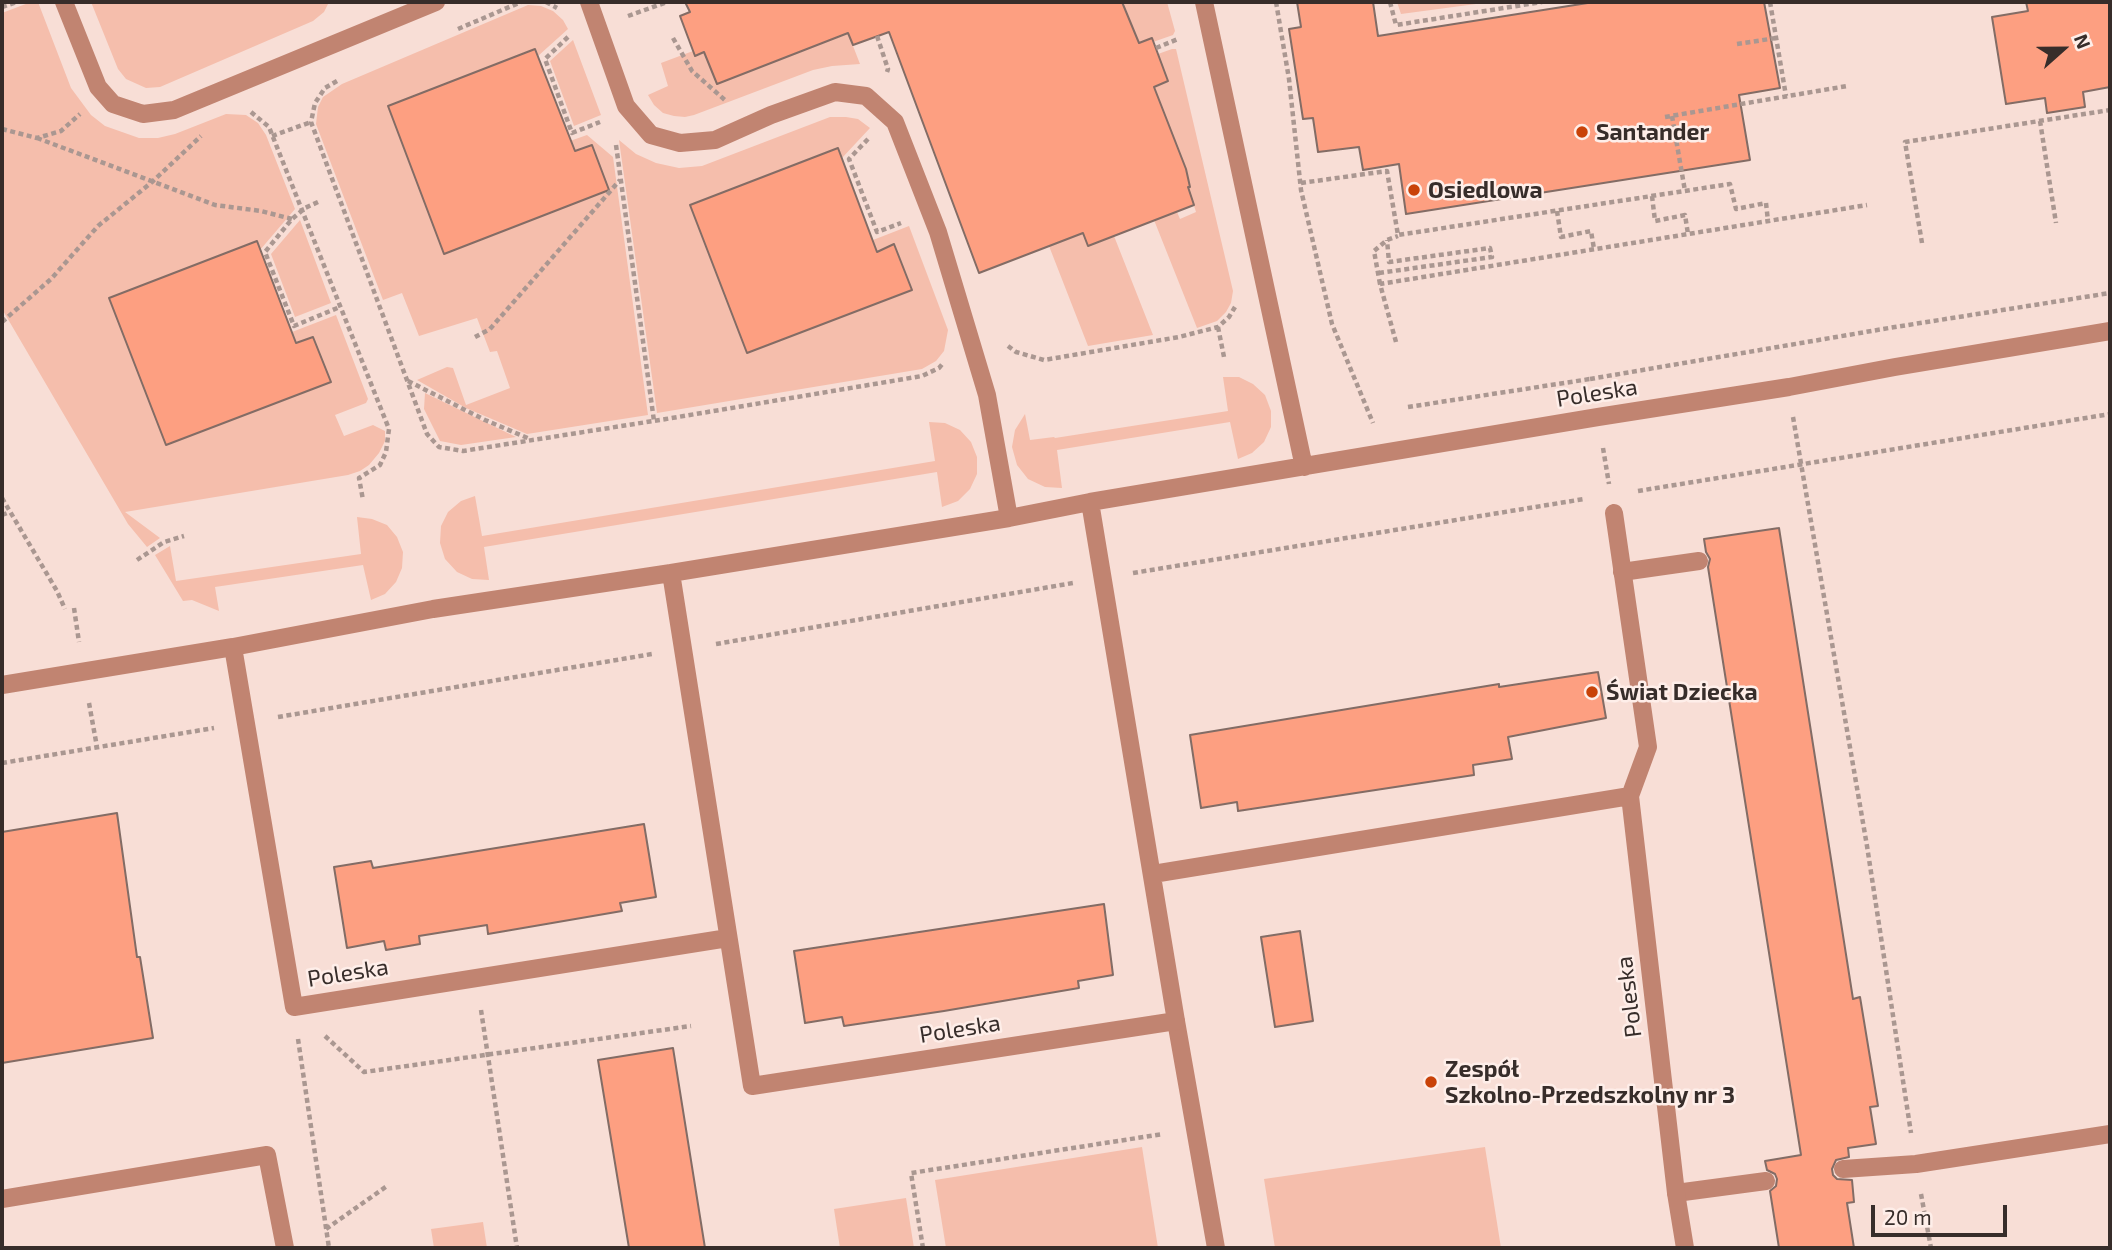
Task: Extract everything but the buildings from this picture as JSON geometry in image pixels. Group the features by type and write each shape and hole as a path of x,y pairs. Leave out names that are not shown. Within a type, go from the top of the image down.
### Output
{"street":[{"path":"64,2 99,87 113,104 143,114 174,110 436,2"},
{"path":"589,2 626,106 651,135 680,143 715,140 771,115 835,93 866,96 895,122 938,232 988,396 1009,519"},
{"path":"1204,2 1304,467"},
{"name":"Poleska","path":"2,685 233,647 433,610 1009,519 1090,502 1789,387 2110,331"},
{"path":"1090,502 1216,1248"},
{"name":"Poleska","path":"1612,504 1648,747 1630,796 1676,1193 1685,1248"},
{"path":"1622,572 1699,561"},
{"name":"Poleska","path":"671,573 752,1086 1176,1021"},
{"name":"Poleska","path":"233,647 294,1007 728,938"},
{"path":"1153,874 1630,796"},
{"path":"1843,1169 1916,1164 2110,1134"},
{"path":"2,1199 267,1154 280,1247"},
{"path":"1676,1193 1766,1181"}],"path":[{"path":"2,8 8,3 17,2"},
{"path":"448,33 521,2"},
{"path":"546,2 554,5 570,19 575,30"},
{"path":"630,110 572,133 545,59 575,30 667,2"},
{"path":"1276,2 1289,79 1301,183 1332,324 1386,453"},
{"path":"1390,2 1396,25 1542,2"},
{"path":"1770,2 1786,96"},
{"path":"673,38 692,71 751,124"},
{"path":"1156,48 1182,38"},
{"path":"1737,44 1776,38"},
{"path":"341,79 325,88 315,103 311,122 427,434 439,447 463,452 922,376 939,368 946,360"},
{"path":"1665,117 1847,86"},
{"path":"37,138 61,131 84,109 99,87"},
{"path":"247,109 269,127 390,429 386,452 380,465 359,478 363,500"},
{"path":"1922,243 1905,142 2110,110"},
{"path":"1672,116 1685,191"},
{"path":"612,118 654,421"},
{"path":"2040,121 2056,223"},
{"path":"272,136 311,122"},
{"path":"2,129 37,138 215,205 261,211 292,219"},
{"path":"2,322 51,279 98,226 207,132"},
{"path":"869,139 849,159 877,233 913,218"},
{"path":"1301,183 1387,171 1398,236"},
{"path":"475,337 490,329 620,179"},
{"path":"1396,342 1374,251 1387,240 1398,236 1730,184 1736,209 1766,203 1768,221"},
{"path":"1652,196 1655,221 1685,215 1688,234"},
{"path":"318,202 292,219 265,252 294,326 340,307"},
{"path":"1380,284 1867,205"},
{"path":"1557,211 1561,237 1591,231 1594,249"},
{"path":"1379,273 1492,257 1490,248 1389,262 1387,240"},
{"path":"1408,407 2110,293"},
{"path":"1002,339 1016,352 1044,359 1179,337 1219,327 1229,317 1238,300"},
{"path":"1219,327 1224,357"},
{"path":"1590,379 1612,504"},
{"path":"408,380 485,420 532,440"},
{"path":"1789,387 1867,846 1931,1248"},
{"path":"2,763 1103,578 1612,504 1801,464 2110,414"},
{"path":"2,498 65,609"},
{"path":"2,515 10,512"},
{"path":"137,560 164,542 184,536"},
{"path":"74,608 81,649"},
{"path":"89,702 97,747"},
{"path":"476,978 517,1248"},
{"path":"294,1007 364,1072 691,1026"},
{"path":"294,1007 329,1248"},
{"path":"923,1248 911,1173 1195,1129"},
{"path":"326,1229 387,1185"}],"shaded area":[{"path":"38,2 71,88 91,115 105,126 139,138 158,138 226,114 246,115 258,123 266,135 295,209 260,250 257,241 110,298 166,445 330,382 313,337 296,343 292,332 336,315 368,399 366,403 335,415 344,436 373,425 385,431 385,441 369,465 348,475 125,512 160,538 147,547 128,524 2,309 2,13"},
{"path":"91,2 329,2 324,12 313,21 160,87 146,88 126,79 118,69"},
{"path":"1122,2 1167,2 1175,31 1173,35 1153,42 1151,38 1139,43"},
{"path":"1397,2 1491,2 1401,14"},
{"path":"528,5 553,11 568,29 538,56 535,49 388,106 445,253 609,190 592,145 575,151 570,141 587,135 613,157 648,415 527,434 466,408 417,380 447,367 453,368 466,405 510,388 497,351 490,352 477,318 419,336 402,293 383,300 316,124 318,107 323,97 342,84"},
{"path":"848,33 860,64 813,70 685,117 663,113 648,95 668,86 661,63 693,51 695,56 704,52 717,84"},
{"path":"573,40 601,115 574,126 550,61"},
{"path":"1176,49 1233,291 1226,312 1217,321 1197,328 1154,220 1177,212 1180,219 1196,212 1188,187 1186,169 1154,87 1168,81 1158,54"},
{"path":"830,117 858,119 870,128 842,158 838,149 690,206 747,353 912,289 895,245 877,251 873,240 909,226 948,330 944,351 936,361 922,369 657,413 619,140 636,154 656,163 679,168 702,166"},
{"path":"300,220 331,303 295,317 271,254"},
{"path":"1083,233 1114,236 1153,335 1088,346 1049,246"},
{"path":"1223,377 1239,377 1253,384 1265,395 1271,411 1271,427 1264,442 1252,453 1238,459 1230,422 1057,450 1062,488 1045,487 1028,479 1017,465 1012,447 1015,430 1025,414 1030,440 1228,411"},
{"path":"425,393 516,437 461,445 440,441 424,409"},
{"path":"929,422 945,423 960,430 971,442 977,457 977,474 970,489 958,501 942,507 937,472 484,547 489,580 472,579 457,572 445,559 440,543 441,526 448,512 461,501 475,496 482,536 935,461"},
{"path":"357,517 387,525 397,537 403,552 402,568 396,582 385,594 371,600 363,565 215,587 219,611 192,600 183,601 155,555 170,546 176,581 361,554"},
{"path":"1142,1147 1158,1248 946,1248 935,1180"},
{"path":"1485,1147 1501,1248 1275,1248 1264,1179"},
{"path":"906,1198 914,1248 840,1248 834,1209"},
{"path":"483,1222 487,1248 434,1248 431,1229"}],"place":[{"name":"Santander","path":"1582,132"},
{"name":"Osiedlowa","path":"1414,190"},
{"name":"Świat Dziecka","path":"1592,692"},
{"name":"Zespół Szkolno-Przedszkolny nr 3","path":"1431,1082"}]}
